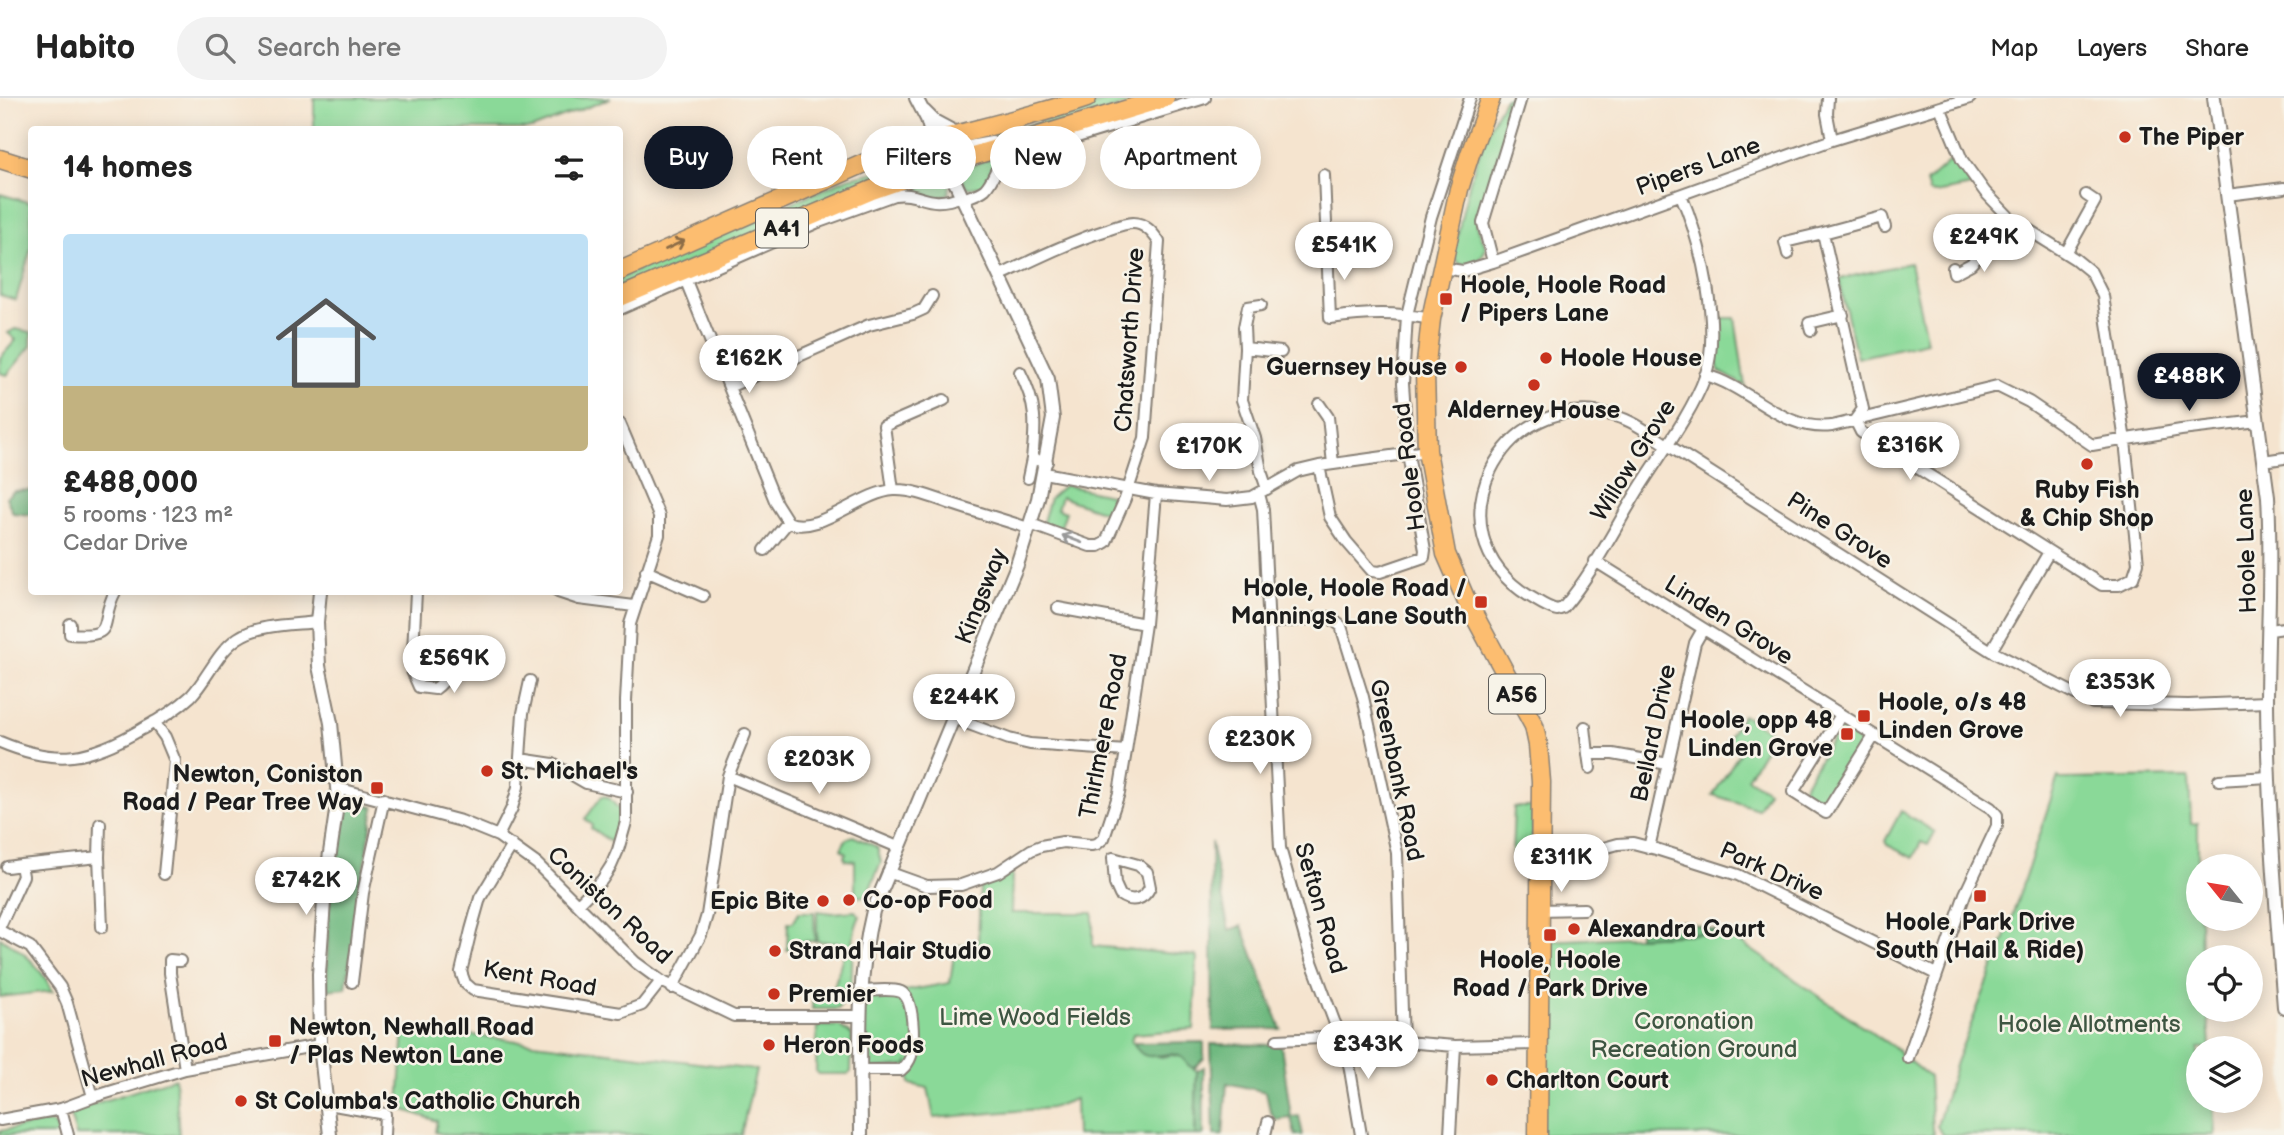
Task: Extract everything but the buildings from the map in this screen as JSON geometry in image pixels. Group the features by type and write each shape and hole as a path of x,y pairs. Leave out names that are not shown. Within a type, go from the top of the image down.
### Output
{"highway":[{"name":"A41","path":"976,131 1087,98"},
{"name":"A41","path":"976,146 1047,134 1166,98"},
{"name":"Hoole Road","path":"1485,99 1452,220 1431,319 1424,372 1427,451 1446,554 1462,592 1529,715 1537,736 1541,782 1538,1135"},
{"path":"0,159 28,168"},
{"name":"A41","path":"623,270 852,168 861,166"},
{"name":"A41","path":"623,296 874,189"}],"street":[{"path":"623,308 816,223 894,195 902,194 936,203 947,202 987,187 1005,159 1205,98"},
{"path":"1493,262 1483,223 1521,98"},
{"path":"1828,98 1827,114 1832,140"},
{"name":"Pipers Lane","path":"1442,268 1463,271 1493,262 1832,140 1970,98"},
{"name":"Hoole Lane","path":"2214,98 2258,421 2270,541 2267,702 2269,777 2281,918 2284,1007"},
{"name":"Hoole Road","path":"1320,466 1330,517 1346,541 1372,570 1380,572 1424,558 1425,550 1408,454 1403,383 1408,315 1432,218 1485,99"},
{"path":"918,101 934,121 943,126"},
{"name":"Kingsway","path":"918,101 928,126"},
{"path":"1855,420 1861,432 1868,437 2102,585 2119,585 2133,578 2138,563 2125,441 2103,296 2091,272 2011,219 1985,192 1962,160 1940,107"},
{"path":"1324,175 1330,323 1374,313 1431,319"},
{"path":"2227,195 2284,188"},
{"name":"Kingsway","path":"861,1135 861,1016 869,927 898,847 1012,579 1031,526 1054,418 1048,379 958,189"},
{"name":"Willow Grove","path":"1558,610 1567,603 1595,561 1694,400 1705,375 1712,338 1710,306 1692,225 1681,195"},
{"path":"2066,253 2095,201 2086,195"},
{"path":"1788,254 1785,242 1882,217 1885,227"},
{"path":"1958,286 1954,270 1971,264 2011,219"},
{"name":"Chatsworth Drive","path":"999,276 1081,238 1125,224 1144,226 1159,242 1145,438 1109,537 1102,545 1090,545 1031,526"},
{"path":"1823,233 1863,409 1855,420"},
{"path":"686,281 776,503 788,522 797,526 809,525 872,494 893,490 931,497 1025,527 1031,526"},
{"path":"729,387 869,326 913,314 923,309 932,296"},
{"name":"Sefton Road","path":"1261,305 1248,307 1244,327 1242,400 1255,438 1263,491 1280,848 1311,959 1346,1046 1361,1135"},
{"path":"1811,330 1809,323 1843,315"},
{"path":"1245,348 1281,352"},
{"path":"1705,375 1806,426 1832,426 1997,386 2029,402 2092,445 2181,430 2258,421"},
{"path":"1025,377 1036,422 1028,478"},
{"path":"893,490 884,426 944,400"},
{"path":"1319,404 1328,417 1333,464"},
{"name":"Pine Grove","path":"1558,610 1549,608 1516,587 1500,571 1490,554 1483,531 1481,501 1495,460 1509,443 1533,425 1579,410 1622,418 1991,651 2093,703 2188,705 2267,702"},
{"path":"578,904 602,880 618,850 626,822 629,624 659,535 659,516 623,431"},
{"path":"1032,459 1045,467 1128,490 1227,500 1245,499 1298,471 1427,451"},
{"path":"2263,461 2284,458"},
{"name":"Thirlmere Road","path":"888,872 927,886 961,886 998,872 1041,846 1063,842 1097,844 1104,838 1119,793 1126,751 1144,624 1156,494"},
{"path":"765,550 788,522"},
{"path":"1991,651 2049,552"},
{"name":"Linden Grove","path":"1595,561 1991,808 1997,815 1997,826 1965,894 1936,974"},
{"path":"646,571 703,596"},
{"path":"69,624 70,635 100,632 106,627 109,602 113,595"},
{"path":"320,595 317,622 319,666 331,723 337,788 321,934 320,1045 330,1135"},
{"path":"415,643 430,642 445,648 448,654 448,670 442,684 435,689 419,687 412,671 416,595"},
{"path":"567,595 634,606"},
{"path":"1058,608 1144,624"},
{"name":"Greenbank Road","path":"1269,623 1329,617 1341,626 1363,697 1396,853 1403,1043"},
{"path":"0,741 34,755 58,758 87,755 116,744 154,722 190,696 227,647 240,636 259,629 317,622"},
{"path":"2270,630 2284,628"},
{"name":"Bellard Drive","path":"1649,848 1695,643 1703,629"},
{"path":"498,836 516,798 520,780 523,713 530,681"},
{"path":"1841,715 1793,792 1826,813 1874,736"},
{"path":"953,718 1030,744 1126,751"},
{"path":"154,722 165,737 175,761 164,874"},
{"path":"1585,727 1590,768"},
{"path":"672,988 696,945 707,915 728,776 745,734"},
{"path":"1588,754 1613,754 1668,764"},
{"path":"520,759 553,764 586,783 627,792"},
{"path":"728,776 898,847"},
{"path":"2218,780 2269,777"},
{"name":"Coniston Road","path":"337,788 461,821 498,836 537,864 635,962 672,988 734,1016 861,1016"},
{"path":"352,982 363,893 384,799"},
{"path":"100,824 102,927"},
{"name":"Park Drive","path":"1540,864 1615,844 1633,843 1738,875 1936,974"},
{"path":"1097,844 1113,858"},
{"name":"Kent Road","path":"512,845 480,898 471,930 461,972 465,983 472,990 621,1013 642,1005 661,981"},
{"path":"7,867 99,857"},
{"path":"0,926 23,876 21,864"},
{"path":"1539,910 1584,909"},
{"path":"0,931 30,947 60,988 67,1003 93,1097"},
{"path":"180,961 170,960 170,973 185,1069"},
{"path":"1908,1058 1936,974"},
{"path":"861,1070 901,1070 910,1059 912,1038 911,1003 907,997 900,992 862,991"},
{"path":"1277,1040 1343,1037 1455,1046 1538,1044"},
{"name":"Newhall Road","path":"0,1120 61,1109 185,1069 320,1045"},
{"path":"1450,1135 1455,1046"},
{"path":"328,1104 385,1114 384,1135"},
{"path":"61,1109 68,1135"},
{"path":"1265,1135 1268,1122"}],"green space":[{"path":"314,98 611,98 540,126 314,126"},
{"path":"1114,98 1152,98 1051,126 1024,126"},
{"path":"1505,98 1516,98 1477,225 1486,248 1476,261 1461,265 1453,257 1467,195 1485,137"},
{"path":"990,135 990,139 976,142 976,138"},
{"path":"1954,157 1972,186 1929,192 1926,182"},
{"path":"990,158 990,172 983,186 976,187 976,164"},
{"path":"861,175 862,189 623,291 623,277 823,189 847,189 847,178"},
{"path":"950,189 949,193 936,197 894,191"},
{"path":"0,194 28,202 28,258 16,300 0,295"},
{"path":"1910,263 1927,342 1857,358 1839,279"},
{"path":"1720,318 1735,318 1745,386 1719,371 1716,360"},
{"path":"15,329 28,331 28,350 7,375 0,373 0,358 16,340 8,333"},
{"path":"1065,485 1119,497 1112,521 1109,520 1110,514 1061,497 1057,509 1066,512 1060,529 1068,532 1067,534 1042,525 1050,498"},
{"path":"28,490 28,515 13,513 6,497 14,491"},
{"path":"415,643 439,645 448,669 435,689 415,680"},
{"path":"1743,715 1774,734 1747,778 1768,791 1758,809 1713,795 1740,752 1726,742"},
{"path":"1840,726 1864,739 1863,745 1829,799 1817,802 1806,795 1803,787"},
{"name":"Hoole Allotments","path":"2058,777 2189,777 2191,824 2198,823 2198,854 2186,854 2186,931 2200,931 2201,945 2186,945 2186,1022 2209,1022 2209,1036 2186,1036 2186,1113 2214,1113 2215,1135 1942,1135 1937,1126 1956,1062 2005,938"},
{"path":"602,796 608,797 621,811 614,844 591,828 592,825 585,819"},
{"path":"346,800 374,807 346,988 327,990 328,902"},
{"path":"1514,807 1533,807 1532,862 1518,862 1512,855"},
{"path":"1901,811 1935,832 1928,845 1921,842 1913,858 1887,845 1885,841"},
{"path":"853,836 877,847 881,862 867,896 855,897 855,861 846,860 846,853 841,849 846,839"},
{"path":"1211,842 1229,930 1242,926 1281,1029 1213,1030"},
{"name":"Lime Wood Fields","path":"1012,871 1011,913 1093,913 1093,946 1197,956 1194,1029 1133,1034 1131,1042 1136,1048 1161,1057 1182,1057 1197,1071 1195,1135 1076,1135 1075,1099 1051,1108 934,1118 928,1088 910,1084 908,1063 906,1066 861,1070 862,991 900,992 950,983 955,946 978,943 980,888"},
{"path":"817,911 855,911 860,916 854,934 850,990 838,1009 812,1009 813,998 833,991 845,949 841,943 817,941"},
{"path":"799,912 814,912 815,941 804,941 799,945 799,950 787,950 788,923 793,922"},
{"path":"1683,921 1720,932 1638,937 1638,933 1643,929"},
{"name":"Coronation Recreation Ground","path":"1720,933 1743,944 1899,1051 1929,1077 1934,1135 1537,1135 1545,941"},
{"path":"0,938 31,960 53,991 0,997"},
{"path":"817,1026 839,1026 852,1035 851,1072 816,1072"},
{"path":"404,1027 756,1070 741,1135 446,1135 435,1132 437,1121 399,1108"},
{"path":"1204,1042 1204,1058 1194,1069 1175,1055 1143,1055 1134,1043"},
{"path":"1211,1044 1281,1045 1291,1117 1299,1116 1303,1135 1295,1135 1291,1118 1276,1120 1270,1111 1266,1092 1227,1083 1223,1135 1214,1135"},
{"path":"1204,1067 1204,1135 1195,1135 1197,1071"},
{"path":"175,1078 179,1135 76,1135 69,1112"},
{"path":"48,1122 56,1126 59,1135 0,1135 0,1131"}],"place":[{"name":"The Piper","path":"2125,137"},
{"name":"Hoole, Hoole Road / Pipers Lane","path":"1446,299"},
{"name":"Hoole House","path":"1546,358"},
{"name":"Guernsey House","path":"1461,367"},
{"name":"Alderney House","path":"1534,385"},
{"name":"Ruby Fish & Chip Shop","path":"2087,464"},
{"name":"Hoole, Hoole Road / Mannings Lane South","path":"1481,602"},
{"name":"Hoole, o/s 48 Linden Grove","path":"1864,716"},
{"name":"Hoole, opp 48 Linden Grove","path":"1847,734"},
{"name":"St. Michael's","path":"487,771"},
{"name":"Newton, Coniston Road / Pear Tree Way","path":"377,788"},
{"name":"Hoole, Park Drive South (Hail & Ride)","path":"1980,896"},
{"name":"Co-op Food","path":"849,900"},
{"name":"Epic Bite","path":"823,901"},
{"name":"Alexandra Court","path":"1574,929"},
{"name":"Hoole, Hoole Road / Park Drive","path":"1550,935"},
{"name":"Strand Hair Studio","path":"775,951"},
{"name":"Premier","path":"774,994"},
{"name":"Newton, Newhall Road / Plas Newton Lane","path":"275,1041"},
{"name":"Heron Foods","path":"769,1045"},
{"name":"Charlton Court","path":"1492,1080"},
{"name":"St Columba's Catholic Church","path":"241,1101"}]}
